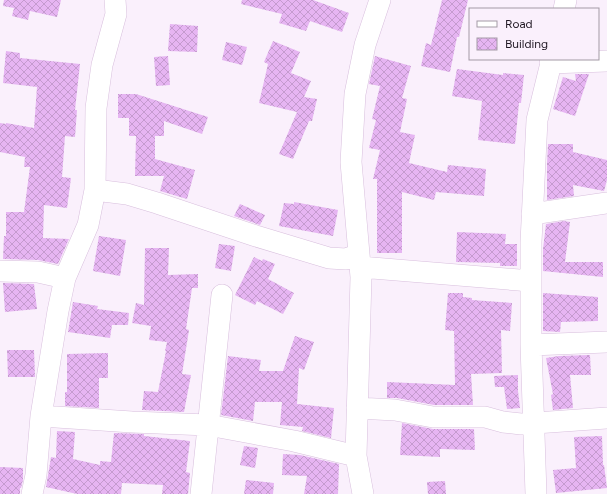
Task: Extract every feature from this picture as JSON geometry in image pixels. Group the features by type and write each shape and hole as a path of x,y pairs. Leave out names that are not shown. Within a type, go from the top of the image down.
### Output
{"street":[{"path":"32,494 36,475 41,416 58,311 65,278 88,225 95,190 96,108 102,65 116,14 115,0"},
{"path":"363,494 356,456 361,277 351,162 355,94 365,45 380,0"},
{"path":"536,494 531,345 531,242 537,120 551,61 607,61"},
{"path":"95,190 127,194 329,258 346,258 359,261 531,281"},
{"path":"532,214 607,203"},
{"path":"0,271 38,272 65,278"},
{"path":"201,494 222,294"},
{"path":"531,345 607,342"},
{"path":"357,408 396,410 433,417 485,417 503,422 521,424 607,418"},
{"path":"41,416 208,425 294,441 356,456"}],"building":[{"path":"4,0 61,0 57,17 30,11 28,20 12,16 14,8 3,6"},
{"path":"242,0 313,0 349,13 342,32 310,21 306,31 279,23 282,14 241,4"},
{"path":"442,0 468,0 459,37 457,37 450,72 421,66 426,43 431,45"},
{"path":"170,24 198,26 197,52 168,51"},
{"path":"273,41 300,52 291,73 311,81 304,97 317,99 312,121 309,121 293,159 279,154 297,112 259,103 268,64 264,62"},
{"path":"226,42 247,47 242,65 222,60"},
{"path":"6,51 20,53 20,58 80,64 75,110 77,110 75,137 65,136 62,177 71,178 67,208 44,205 43,238 69,239 58,264 38,260 3,259 4,236 6,236 6,212 24,212 30,167 24,167 25,157 0,152 0,123 34,128 37,87 3,83"},
{"path":"168,56 170,85 156,86 154,57"},
{"path":"375,56 411,66 402,98 407,99 400,132 415,135 409,163 447,172 448,165 486,169 484,196 436,192 434,200 402,192 402,253 377,253 377,179 373,179 380,150 369,148 376,120 372,119 380,86 369,84"},
{"path":"457,69 503,75 503,73 524,75 521,103 519,103 515,144 478,140 482,101 452,96"},
{"path":"575,74 589,74 575,116 553,109 563,77 576,81"},
{"path":"118,94 136,94 208,117 202,134 164,121 164,136 155,136 155,159 195,170 187,199 160,191 164,176 135,176 136,136 129,136 129,118 118,118"},
{"path":"548,144 573,144 573,152 607,160 607,180 604,191 573,185 574,196 547,200"},
{"path":"294,202 338,210 333,236 279,226 284,203 294,204"},
{"path":"240,204 265,215 260,225 234,216"},
{"path":"564,221 570,222 565,262 603,262 603,277 543,271 543,249 546,224"},
{"path":"457,232 506,234 505,244 517,244 517,266 500,266 500,263 456,262"},
{"path":"99,236 126,240 120,276 93,271"},
{"path":"219,244 235,246 231,271 215,268"},
{"path":"145,248 169,248 168,275 198,274 198,288 192,288 186,329 189,330 182,374 191,375 184,412 142,410 144,391 158,392 167,342 149,340 151,326 132,323 136,303 144,305"},
{"path":"254,257 262,261 263,259 275,264 268,279 294,293 283,314 257,301 255,305 235,295"},
{"path":"3,283 34,284 37,309 5,312"},
{"path":"448,293 463,293 463,297 472,298 472,300 512,303 510,331 501,330 502,373 471,374 473,405 434,405 397,398 387,398 387,382 455,385 454,331 445,330"},
{"path":"543,293 598,297 598,321 561,322 560,332 543,331"},
{"path":"73,302 98,306 97,309 129,313 128,325 112,325 110,338 68,332"},
{"path":"295,336 314,342 304,370 299,368 297,404 334,408 331,438 302,431 303,427 280,425 282,402 255,402 253,421 221,415 228,356 261,360 259,371 283,371"},
{"path":"7,350 34,350 35,377 8,377"},
{"path":"108,353 108,378 99,378 99,408 65,406 65,392 67,392 67,354"},
{"path":"590,355 591,375 570,375 573,408 553,410 551,395 553,394 546,358"},
{"path":"518,375 520,408 507,409 504,387 495,387 494,376"},
{"path":"402,423 433,429 474,429 475,450 440,449 440,457 400,455"},
{"path":"57,431 75,432 73,459 100,465 100,461 111,462 114,433 144,434 144,436 190,441 186,472 190,473 188,494 162,494 163,485 122,483 121,494 77,494 46,487 51,457 56,458"},
{"path":"602,436 603,465 607,488 556,493 553,470 576,468 574,437"},
{"path":"244,446 258,448 255,468 240,465"},
{"path":"283,454 300,455 339,464 338,494 304,494 307,476 282,475"},
{"path":"0,467 23,468 23,480 20,488 20,494 0,494"},
{"path":"246,480 274,483 273,494 244,494"},
{"path":"445,481 446,494 428,494 427,482"}]}
